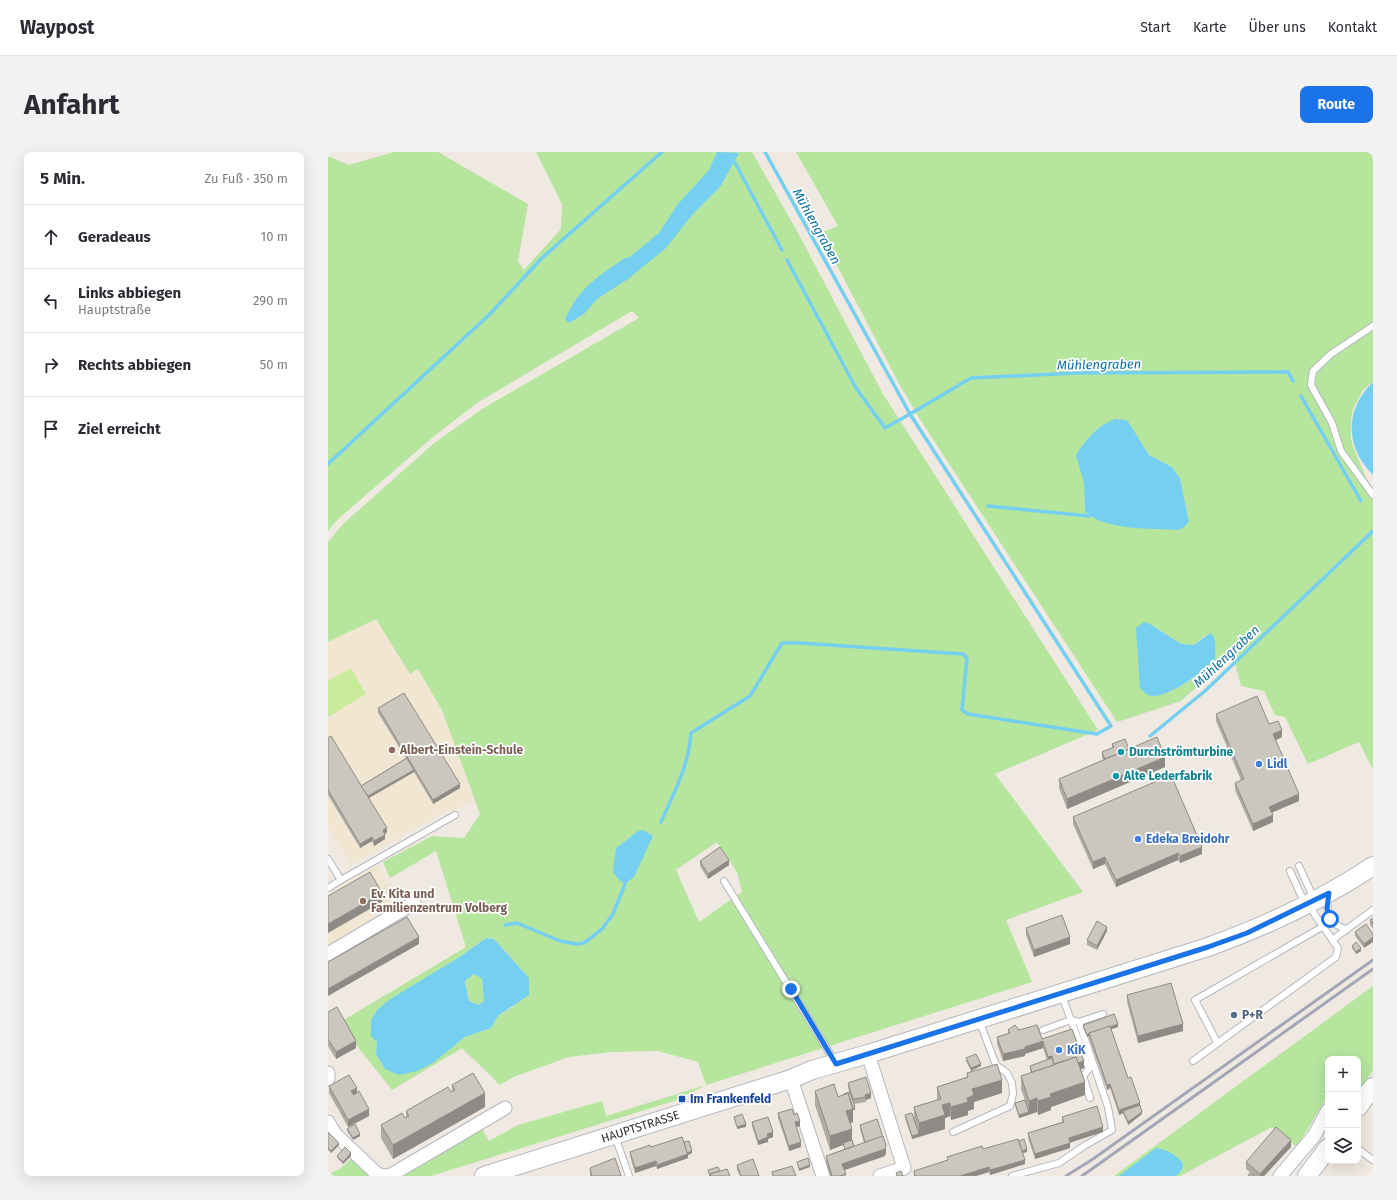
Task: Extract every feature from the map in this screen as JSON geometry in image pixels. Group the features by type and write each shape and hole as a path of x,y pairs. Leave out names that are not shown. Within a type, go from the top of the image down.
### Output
{"main road":[{"name":"HAUPTSTRASSE","path":"484,1176 791,1079 812,1070 836,1064 1208,947 1247,933 1315,900 1373,866"},
{"path":"1307,1176 1325,1152"}],"street":[{"path":"328,954 414,904"},
{"path":"868,1054 906,1172 880,1176"},
{"path":"328,1073 328,1079"},
{"path":"791,1079 823,1176"},
{"path":"328,1122 335,1134 377,1174 384,1176 396,1171 506,1108"},
{"path":"1280,1176 1314,1136 1325,1116"}],"lane":[{"path":"1373,326 1331,354 1314,371 1311,380 1311,385 1332,423 1342,450 1373,495"},
{"path":"328,888 455,815"},
{"path":"328,860 341,880"},
{"path":"1193,1061 1217,1042 1336,957 1338,948 1322,926 1315,900 1299,866"},
{"path":"1290,871 1315,900 1327,908 1330,919 1334,925 1347,930"},
{"path":"724,881 836,1064"},
{"path":"1332,940 1373,910"},
{"path":"1217,1042 1195,1000 1322,926"},
{"path":"1062,993 1089,1069 1082,1076 1090,1098"},
{"path":"1043,1030 1071,1020 1079,1022 1103,1014"},
{"path":"953,1132 1010,1106 1013,1094 1012,1083 1007,1073 996,1065 979,1019"},
{"path":"1012,1176 1059,1164 1084,1146 1112,1130 1108,1107 1079,1022"},
{"path":"614,1135 629,1176"},
{"path":"1361,1151 1373,1160"}],"shaded area":[{"name":"Albert-Einstein-Schule","path":"376,619 410,674 418,669 442,710 474,800 451,812 449,809 351,865 328,827 328,642"},
{"name":"Ev. Kita und Familienzentrum Volberg","path":"377,865 402,909 328,951 328,894"}],"green space":[{"path":"394,152 438,152 528,204 518,261 524,270 561,229 562,204 536,152 752,152 797,231 883,394 1098,730 995,774 1083,892 1006,920 1032,982 706,1085 698,1062 658,1051 611,1052 569,1057 516,1076 499,1085 462,1048 392,1090 357,1046 342,1021 466,947 436,851 390,878 383,862 432,836 464,838 480,814 442,710 418,669 410,674 376,619 328,642 328,542 343,524 433,444 482,409 639,318 632,311 477,403 433,437 338,519 328,531 328,156 349,165","holes":["638,831 634,877 625,883 616,848","717,842 737,872 742,892 699,922 676,870","486,938 494,939 529,978 514,1006 498,1016 491,1028 465,1037 454,1045 376,1054 377,1042 411,988"]},
{"path":"796,152 1373,152 1373,381 1363,390 1353,409 1351,439 1373,494 1373,770 1359,742 1308,764 1285,717 1275,715 1264,691 1241,686 1233,655 1181,701 1117,722 918,416 897,380 820,233 838,226","holes":["1126,420 1149,455 1172,467 1180,478 1189,522 1149,527 1125,527 1085,511 1084,483","1150,624 1181,644 1194,645 1206,635 1215,659 1195,677 1187,682 1170,691 1153,696"]},
{"path":"351,668 366,694 328,717 328,681"},
{"path":"474,974 482,979 484,1001 479,1005 469,1001 465,980"},
{"path":"1373,986 1373,1070 1363,1085 1361,1085 1361,1056 1325,1056 1325,1100 1297,1147 1272,1127 1180,1176 1114,1176"},
{"path":"706,1085 674,1101 431,1176 400,1176 420,1166 482,1129 489,1141 518,1125 602,1101 606,1116"},
{"path":"352,1158 373,1176 328,1175 341,1168"}],"water":[{"path":"717,152 739,153 720,187 692,215 666,248 628,279 597,299 584,314 569,323 565,319 583,290 597,277 625,258 630,257 659,233 678,204 709,170"},
{"path":"1373,382 1373,475 1357,453 1353,441 1352,428 1353,416 1357,404"},
{"path":"1115,419 1127,420 1149,455 1172,467 1180,478 1189,522 1183,528 1178,530 1116,525 1104,522 1085,511 1084,483 1076,455 1097,429"},
{"path":"1144,622 1150,624 1181,644 1194,645 1210,633 1215,642 1215,659 1203,670 1177,688 1160,695 1147,695 1140,688 1136,628"},
{"path":"643,830 653,836 634,877 625,884 620,881 613,872 616,848 638,831"},
{"path":"486,938 494,939 529,978 529,995 498,1016 491,1028 465,1037 433,1063 417,1071 399,1075 385,1069 376,1054 377,1042 371,1036 371,1020 378,1009 392,998 458,958","holes":["474,974 482,979 484,1001 479,1005 469,1001 465,981"]},
{"path":"1156,1148 1172,1154 1182,1162 1183,1165 1181,1171 1176,1176 1119,1176"}],"building":[{"path":"404,693 460,784 433,800 378,708"},
{"name":"Lidl","path":"1257,696 1269,724 1278,721 1282,730 1273,734 1299,794 1269,807 1273,815 1253,824 1235,783 1244,779 1216,714"},
{"path":"331,736 387,828 383,830 385,835 374,841 372,837 360,844 328,790 328,738"},
{"path":"1157,737 1165,757 1067,799 1059,779"},
{"path":"1125,739 1129,749 1105,759 1102,752 1114,747 1112,744"},
{"path":"407,758 414,770 368,796 361,786"},
{"name":"Edeka Breidohr","path":"1171,775 1202,847 1180,856 1178,853 1116,880 1105,857 1093,862 1073,817"},
{"path":"720,847 729,860 708,874 700,861"},
{"path":"370,872 382,893 328,924 328,896"},
{"path":"1062,915 1070,937 1034,950 1026,928"},
{"path":"407,917 419,937 328,989 328,962"},
{"path":"1097,921 1107,927 1097,946 1087,940"},
{"path":"1366,924 1373,934 1373,937 1364,944 1355,932"},
{"path":"1356,942 1361,948 1356,952 1352,946"},
{"path":"1171,983 1183,1024 1138,1036 1127,995"},
{"path":"337,1007 356,1041 336,1052 328,1039 328,1012"},
{"path":"1114,1014 1118,1024 1089,1033 1087,1035 1083,1025"},
{"path":"1015,1025 1019,1030 1037,1025 1042,1039 1072,1029 1084,1061 1078,1063 1076,1057 1054,1064 1052,1056 1048,1057 1043,1041 1025,1047 1025,1049 1003,1054 997,1037 1010,1033 1008,1030"},
{"path":"1110,1026 1128,1078 1131,1077 1140,1103 1119,1110 1110,1084 1107,1085 1089,1033"},
{"path":"976,1054 981,1064 971,1068 966,1058"},
{"path":"1076,1057 1085,1082 1050,1094 1051,1097 1038,1101 1037,1098 1029,1101 1021,1076"},
{"path":"1052,1058 1054,1065 1032,1072 1030,1066"},
{"path":"997,1064 1002,1080 972,1089 974,1095 967,1098 968,1102 951,1107 950,1103 942,1105 945,1115 919,1123 914,1107 941,1099 937,1087 968,1077 967,1073"},
{"path":"473,1073 485,1093 393,1145 381,1125 402,1113 405,1118 409,1116 406,1111 448,1087 451,1092 455,1090 452,1085"},
{"path":"349,1075 357,1088 351,1091 354,1095 359,1091 369,1109 348,1120 329,1086"},
{"path":"866,1077 871,1093 865,1095 866,1097 853,1099 848,1083"},
{"path":"834,1084 838,1097 848,1093 853,1109 846,1111 852,1129 830,1136 815,1091"},
{"path":"850,1092 855,1107 853,1108 848,1093 844,1094"},
{"path":"1025,1100 1029,1112 1019,1115 1015,1103"},
{"path":"1140,1105 1142,1112 1128,1122 1123,1111"},
{"path":"1097,1106 1103,1127 1069,1138 1070,1143 1035,1154 1028,1133 1064,1122 1062,1117"},
{"path":"792,1109 794,1115 797,1113 800,1121 795,1122 801,1142 789,1146 778,1113"},
{"path":"912,1113 919,1134 912,1136 905,1115"},
{"path":"742,1114 746,1124 737,1127 734,1117"},
{"path":"768,1117 773,1132 767,1134 768,1137 758,1141 752,1122"},
{"path":"877,1119 883,1137 865,1142 860,1125"},
{"path":"355,1124 360,1134 353,1138 347,1129"},
{"path":"1276,1127 1291,1140 1260,1174 1246,1162"},
{"path":"328,1132 339,1143 331,1151 328,1148"},
{"path":"883,1136 886,1145 885,1149 842,1164 846,1174 832,1176 826,1156"},
{"path":"682,1137 688,1154 657,1165 656,1161 635,1168 630,1152"},
{"path":"1018,1139 1025,1160 990,1170 989,1167 960,1176 915,1176 914,1171 948,1160 947,1157 982,1146 983,1149"},
{"path":"1024,1139 1027,1149 1022,1151 1019,1141"},
{"path":"852,1140 854,1146 845,1149 843,1143"},
{"path":"689,1141 692,1151 687,1153 684,1142"},
{"path":"345,1147 351,1153 343,1162 337,1156"},
{"path":"615,1158 621,1176 592,1176 590,1168"},
{"path":"808,1158 810,1165 799,1169 797,1162"},
{"path":"753,1159 759,1176 741,1176 737,1165"},
{"path":"792,1166 796,1176 773,1176 772,1172"},
{"path":"718,1167 720,1171 710,1174 710,1176 708,1170"},
{"path":"727,1169 730,1176 711,1176 710,1174"},
{"path":"901,1171 903,1176 897,1176 896,1173"}],"waterway":[{"path":"328,464 489,315 542,258 662,152"},
{"name":"Mühlengraben","path":"765,152 910,414 971,378 1077,373 1288,372 1293,381"},
{"path":"734,161 782,250"},
{"path":"661,822 676,790 684,768 690,745 691,733 750,696 782,643 963,654 967,658 962,710 968,714 1097,734 1111,726 910,414 885,428 856,388 787,260"},
{"name":"Mühlengraben","path":"1301,396 1361,501"},
{"path":"988,506 1089,516"},
{"name":"Mühlengraben","path":"1150,736 1205,691 1373,531"},
{"path":"505,925 517,923 560,941 576,944 584,943 602,929 613,914 625,884"}],"railway":[{"path":"1066,1176 1093,1159 1373,960"},
{"path":"1082,1176 1373,969"}],"place":[{"name":"Albert-Einstein-Schule","path":"392,750"},
{"name":"Durchströmturbine","path":"1121,752"},
{"name":"Lidl","path":"1259,764"},
{"name":"Alte Lederfabrik","path":"1116,776"},
{"name":"Edeka Breidohr","path":"1138,839"},
{"name":"Ev. Kita und Familienzentrum Volberg","path":"363,901"},
{"name":"P+R","path":"1234,1015"},
{"name":"KiK","path":"1059,1050"},
{"name":"Im Frankenfeld","path":"682,1099"}],"route":[{"path":"791,989 832,1055 836,1064 1208,947 1247,933 1329,893 1327,908 1330,919"}]}
